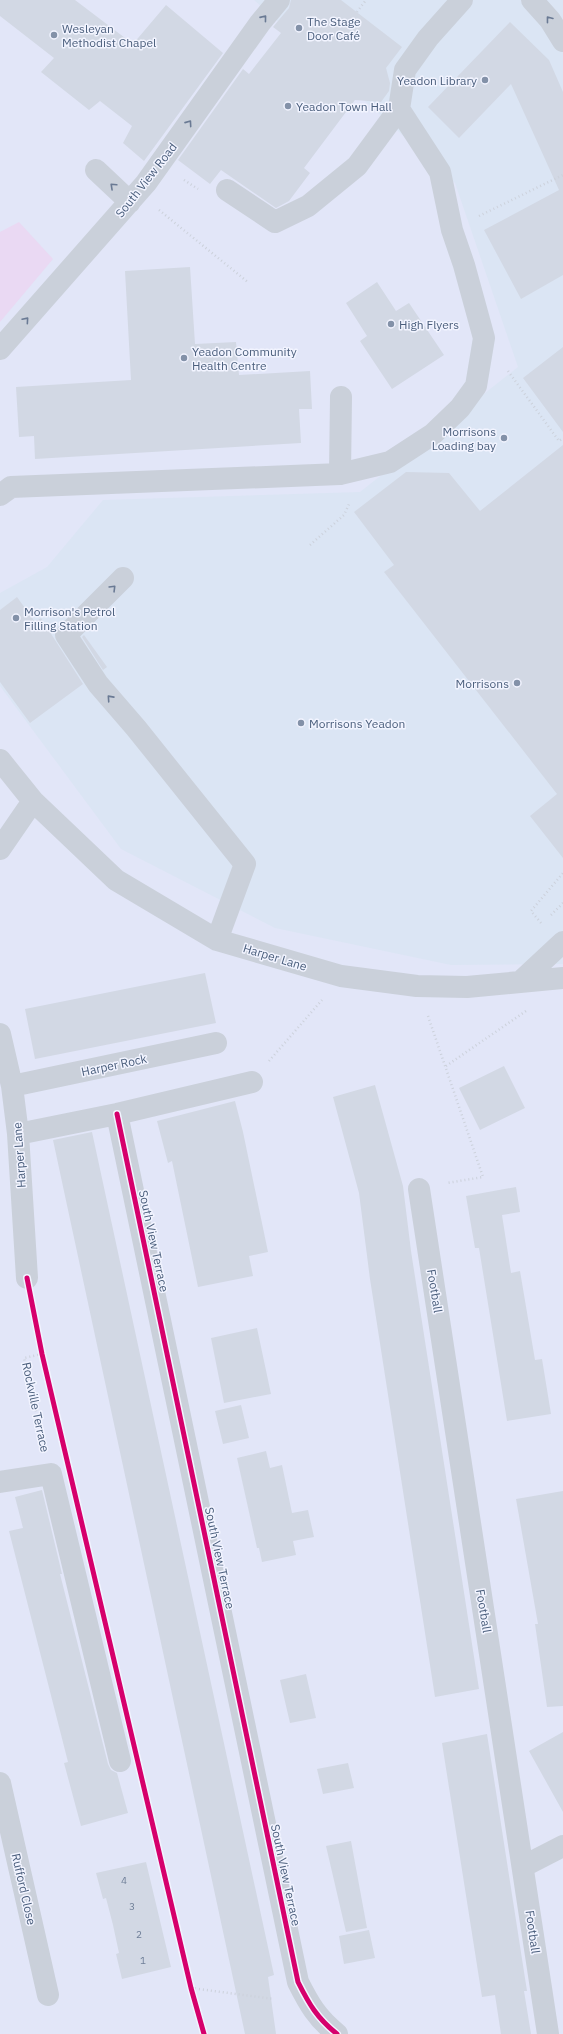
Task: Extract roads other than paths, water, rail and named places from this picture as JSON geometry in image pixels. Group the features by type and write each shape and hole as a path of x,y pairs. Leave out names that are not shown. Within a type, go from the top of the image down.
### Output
{"street":[{"name":"South View Road","path":"0,350 130,202 162,162 260,23 279,0"},
{"path":"227,190 274,222 308,206 357,166 399,109 405,70 428,38 462,0"},
{"path":"532,0 550,20 563,41"},
{"path":"0,495 11,487 344,473 390,462 439,429 460,408 476,386 484,338 464,265 452,230 440,172 399,109"},
{"path":"96,170 130,202"},
{"path":"341,397 344,473"},
{"path":"123,578 66,635 98,684 136,728 245,864 217,940"},
{"name":"Harper Lane","path":"0,760 33,801 116,880 217,940 342,976 417,986 466,987 563,978"},
{"path":"0,849 33,801"},
{"path":"520,982 563,942"},
{"name":"Harper Lane","path":"0,1034 12,1086 18,1134 27,1278"},
{"name":"Harper Rock","path":"12,1086 216,1043"},
{"path":"18,1134 117,1114 252,1082"},
{"name":"South View Terrace","path":"117,1114 298,1982 309,2004 322,2022 337,2034"},
{"name":"Football","path":"419,1189 524,1866 548,2034"},
{"path":"0,1482 51,1474 120,1761"},
{"name":"Rufford Close","path":"0,1783 48,1996"},
{"path":"524,1866 563,1846"}],"place":[{"name":"The Stage Door Café","path":"299,28"},
{"name":"Wesleyan Methodist Chapel","path":"54,35"},
{"name":"Yeadon Library","path":"485,80"},
{"name":"Yeadon Town Hall","path":"288,106"},
{"name":"High Flyers","path":"391,324"},
{"name":"Yeadon Community Health Centre","path":"184,358"},
{"name":"Morrisons Loading bay","path":"504,438"},
{"name":"Morrison's Petrol Filling Station","path":"16,618"},
{"name":"Morrisons","path":"517,683"},
{"name":"Morrisons Yeadon","path":"301,723"}]}
